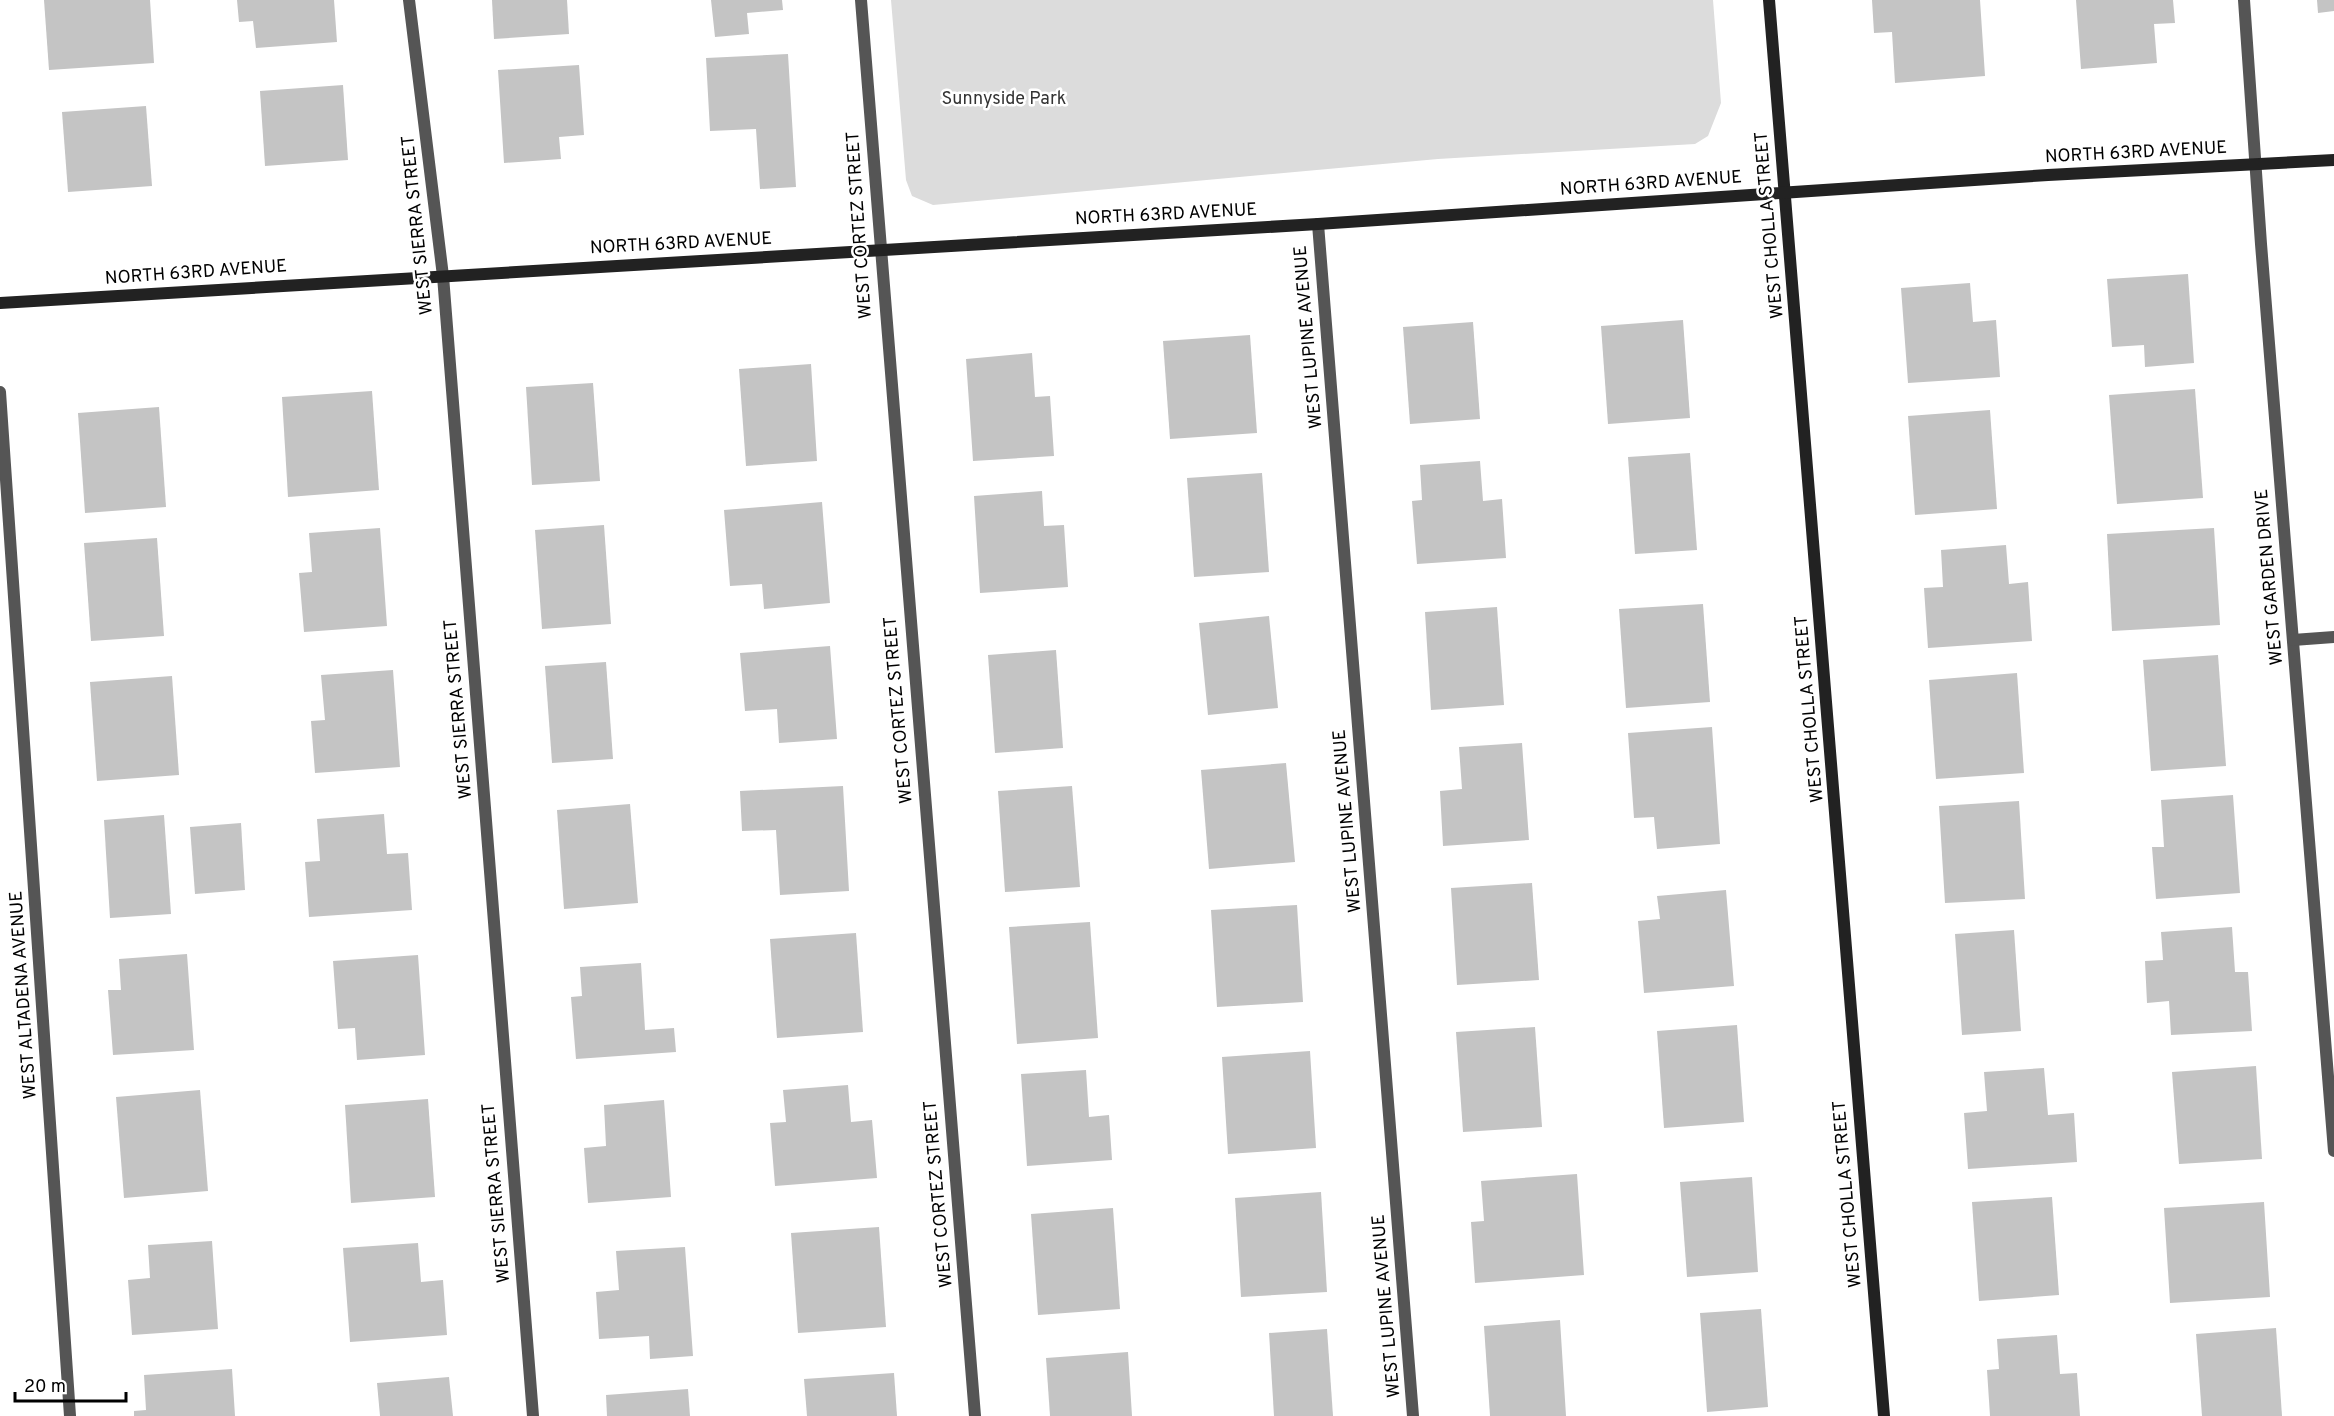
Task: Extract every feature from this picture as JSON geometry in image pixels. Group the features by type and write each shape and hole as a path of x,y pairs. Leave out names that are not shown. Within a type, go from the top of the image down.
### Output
{"street":[{"name":"WEST SIERRA STREET","path":"410,0 443,276 533,1416"},
{"name":"WEST CORTEZ STREET","path":"861,0 879,250 975,1416"},
{"name":"WEST CHOLLA STREET","path":"1769,0 1787,193 1884,1416"},
{"name":"WEST GARDEN DRIVE","path":"2244,0 2255,165 2334,1151"},
{"name":"NORTH 63RD AVENUE","path":"0,303 1318,224 2048,175 2334,160"},
{"name":"WEST LUPINE AVENUE","path":"1318,224 1413,1416"},
{"name":"WEST ALTADENA AVENUE","path":"0,393 70,1416"},
{"path":"2293,640 2334,637"}],"green space":[{"name":"Sunnyside Park","path":"891,0 1713,0 1721,103 1708,136 1695,144 1438,159 933,205 912,196 906,180"}],"building":[{"path":"44,0 150,0 154,63 49,70"},
{"path":"237,0 334,0 337,42 256,48 253,21 239,22"},
{"path":"492,0 567,0 569,34 494,39"},
{"path":"711,0 782,0 783,10 747,13 749,34 715,37"},
{"path":"1872,0 1980,0 1985,76 1895,83 1892,32 1874,33"},
{"path":"2076,0 2173,0 2175,23 2154,24 2157,63 2081,69"},
{"path":"2317,0 2334,0 2334,11 2318,13"},
{"path":"788,54 796,187 760,189 756,129 710,131 706,58"},
{"path":"579,65 584,135 559,137 561,159 504,163 498,70"},
{"path":"343,85 348,160 265,166 260,91"},
{"path":"146,106 152,186 68,192 62,112"},
{"path":"2188,274 2194,363 2145,367 2144,345 2112,347 2107,279"},
{"path":"1970,283 1973,322 1996,320 2000,377 1908,383 1901,288"},
{"path":"1683,320 1690,418 1608,424 1601,326"},
{"path":"1473,322 1480,419 1410,424 1403,327"},
{"path":"1250,335 1257,433 1170,439 1163,341"},
{"path":"1032,353 1035,397 1050,396 1054,456 973,461 966,359"},
{"path":"811,364 817,461 746,466 739,369"},
{"path":"593,383 600,481 532,485 526,387"},
{"path":"2195,389 2203,498 2117,504 2109,395"},
{"path":"372,391 379,490 288,497 282,397"},
{"path":"159,407 166,507 85,513 78,413"},
{"path":"1990,410 1997,509 1915,515 1908,416"},
{"path":"1690,453 1697,550 1635,554 1628,457"},
{"path":"1480,461 1483,501 1502,499 1506,558 1417,564 1412,501 1422,500 1420,465"},
{"path":"1262,473 1269,572 1194,577 1187,478"},
{"path":"1042,491 1044,526 1064,525 1068,587 980,593 974,496"},
{"path":"822,502 830,603 764,609 762,584 730,586 724,510"},
{"path":"604,525 611,624 542,629 535,530"},
{"path":"380,528 387,626 304,632 299,573 312,572 309,533"},
{"path":"2214,528 2220,625 2112,631 2107,534"},
{"path":"157,538 164,636 91,641 84,543"},
{"path":"2006,545 2009,584 2028,582 2032,641 1928,648 1924,588 1943,587 1941,550"},
{"path":"1703,604 1710,702 1626,708 1619,609"},
{"path":"1497,607 1504,705 1431,710 1425,612"},
{"path":"1269,616 1278,708 1208,715 1199,623"},
{"path":"830,646 837,739 779,743 777,709 745,711 740,653"},
{"path":"1056,650 1063,748 995,753 988,655"},
{"path":"2218,655 2226,766 2151,771 2143,660"},
{"path":"606,662 613,759 552,763 545,666"},
{"path":"393,670 400,767 315,773 311,721 325,720 321,675"},
{"path":"2017,673 2024,773 1936,779 1929,680"},
{"path":"172,676 179,775 97,781 90,682"},
{"path":"1712,727 1720,844 1657,849 1654,817 1634,818 1628,733"},
{"path":"1522,743 1529,840 1443,846 1440,791 1462,789 1459,747"},
{"path":"1286,763 1295,862 1209,869 1201,770"},
{"path":"843,786 849,891 780,895 776,830 742,831 740,791"},
{"path":"1072,786 1080,887 1005,892 998,791"},
{"path":"2233,795 2240,893 2156,899 2152,847 2164,847 2161,800"},
{"path":"2019,801 2025,899 1945,903 1939,806"},
{"path":"630,804 638,903 564,909 557,810"},
{"path":"384,814 387,854 408,853 412,910 309,917 305,862 320,861 317,819"},
{"path":"164,815 171,914 110,918 104,820"},
{"path":"241,823 245,890 195,894 190,827"},
{"path":"1532,883 1539,980 1457,985 1451,888"},
{"path":"1726,890 1734,986 1644,993 1638,921 1660,919 1657,896"},
{"path":"1297,905 1303,1002 1217,1007 1211,910"},
{"path":"1090,922 1098,1038 1017,1044 1009,927"},
{"path":"2232,927 2235,972 2248,972 2252,1031 2171,1035 2169,1001 2147,1003 2145,961 2163,960 2161,932"},
{"path":"2014,930 2021,1031 1962,1035 1955,934"},
{"path":"856,933 863,1032 777,1038 770,939"},
{"path":"187,954 194,1050 113,1055 108,990 121,990 119,959"},
{"path":"418,955 425,1055 357,1060 355,1028 338,1029 333,961"},
{"path":"641,963 645,1030 674,1028 676,1052 576,1059 571,997 582,996 580,967"},
{"path":"1737,1025 1744,1122 1664,1128 1657,1031"},
{"path":"1535,1027 1542,1127 1463,1132 1456,1032"},
{"path":"1310,1051 1316,1148 1228,1154 1222,1057"},
{"path":"2256,1066 2262,1159 2179,1164 2172,1072"},
{"path":"2044,1068 2048,1115 2074,1113 2077,1162 1968,1169 1964,1113 1987,1111 1984,1072"},
{"path":"1086,1070 1089,1117 1109,1115 1112,1160 1027,1166 1021,1074"},
{"path":"848,1085 851,1122 872,1120 877,1178 775,1186 770,1123 786,1122 783,1090"},
{"path":"200,1090 208,1191 124,1198 116,1097"},
{"path":"428,1099 435,1197 351,1203 345,1105"},
{"path":"664,1100 671,1197 588,1203 584,1148 606,1146 604,1105"},
{"path":"1577,1174 1584,1275 1475,1283 1471,1222 1484,1221 1481,1181"},
{"path":"1752,1177 1758,1272 1687,1277 1680,1182"},
{"path":"1321,1192 1327,1292 1241,1297 1235,1198"},
{"path":"2052,1197 2059,1295 1979,1301 1972,1202"},
{"path":"2264,1202 2270,1297 2170,1303 2164,1208"},
{"path":"1113,1208 1120,1309 1038,1315 1031,1214"},
{"path":"879,1227 886,1327 798,1333 791,1233"},
{"path":"212,1241 218,1329 132,1335 128,1280 150,1278 148,1245"},
{"path":"418,1243 421,1282 443,1280 447,1335 350,1342 343,1248"},
{"path":"685,1247 693,1356 650,1359 649,1336 599,1339 596,1292 619,1290 616,1251"},
{"path":"1761,1309 1768,1407 1707,1412 1700,1313"},
{"path":"1560,1320 1566,1416 1490,1416 1484,1326"},
{"path":"2276,1328 2282,1416 2202,1416 2196,1334"},
{"path":"1327,1329 1333,1416 1274,1416 1269,1333"},
{"path":"2057,1335 2060,1374 2077,1373 2080,1416 1990,1416 1987,1370 1999,1369 1997,1339"},
{"path":"1128,1352 1132,1416 1050,1416 1046,1358"},
{"path":"232,1369 235,1416 134,1416 134,1411 146,1410 144,1375"},
{"path":"894,1373 897,1416 807,1416 804,1379"},
{"path":"449,1377 453,1416 380,1416 377,1383"},
{"path":"688,1389 690,1416 607,1416 606,1395"}]}
